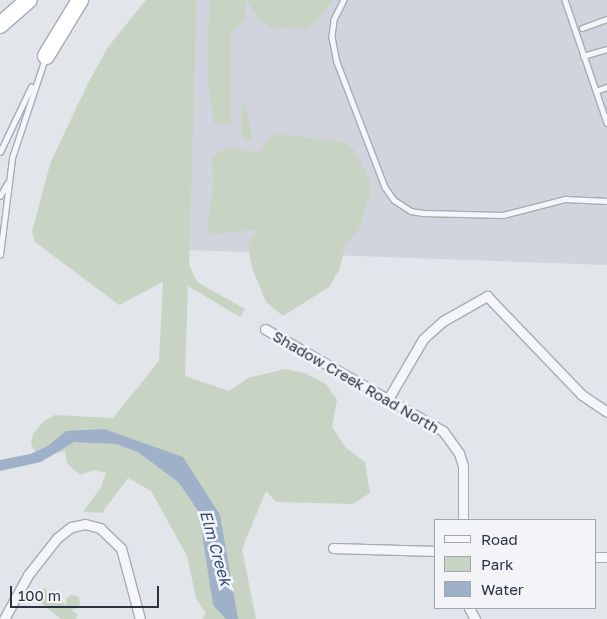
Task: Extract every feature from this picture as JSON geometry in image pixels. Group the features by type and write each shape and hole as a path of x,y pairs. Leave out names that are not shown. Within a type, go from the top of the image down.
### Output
{"highway":[{"path":"0,25 29,0"},
{"path":"46,56 80,0"}],"street":[{"path":"388,399 423,338 443,322 487,296 582,395 607,412"},
{"name":"Shadow Creek Road North","path":"265,329 443,431 452,441 463,466 463,519"},
{"path":"4,619 28,575 57,538 71,527 86,524 100,528 121,548 140,619"},
{"path":"333,548 434,551"}],"lane":[{"path":"344,0 334,20 332,37 338,62 385,187 394,200 411,211 423,213 503,215 564,200 607,201"},
{"path":"565,0 607,123"},
{"path":"582,28 607,19"},
{"path":"583,56 607,48"},
{"path":"0,152 46,56"},
{"path":"0,255 8,183 21,127 46,56"},
{"path":"596,91 607,87"},
{"path":"0,145 6,140"},
{"path":"0,196 8,183"}],"shaded area":[{"path":"197,0 607,0 607,265 189,250"}],"green space":[{"path":"146,0 197,0 189,265 197,282 245,309 240,317 188,286 185,376 229,391 248,378 285,369 305,373 326,384 337,400 332,427 345,447 365,462 370,493 353,504 276,502 266,491 242,549 256,619 202,619 206,614 196,598 187,556 151,491 128,478 102,513 83,512 101,487 106,473 94,470 80,475 67,463 65,451 45,456 34,450 31,443 33,434 44,421 55,415 113,418 159,361 163,282 119,305 35,242 32,232 50,164 88,83 108,47"},
{"path":"209,0 246,0 245,19 231,33 231,124 214,124 208,85"},
{"path":"246,0 333,0 318,21 306,28 292,28 271,27 259,19"},
{"path":"241,103 246,104 252,140 249,141 241,138"},
{"path":"278,134 343,142 353,148 369,178 370,194 360,228 345,245 340,268 329,287 283,316 266,302 252,268 248,245 258,229 217,234 209,233 207,227 213,186 212,156 225,149 239,148 257,154 270,137"},
{"path":"44,588 77,614 76,619 61,619 35,598"},
{"path":"70,595 76,595 80,602 76,609 70,609 66,605 66,599"}],"water":[{"name":"Elm Creek","path":"104,429 183,457 220,515 238,619 226,619 213,605 199,513 178,482 138,452 116,444 74,442 41,462 0,471 0,460 30,454 48,446 66,431"}]}
